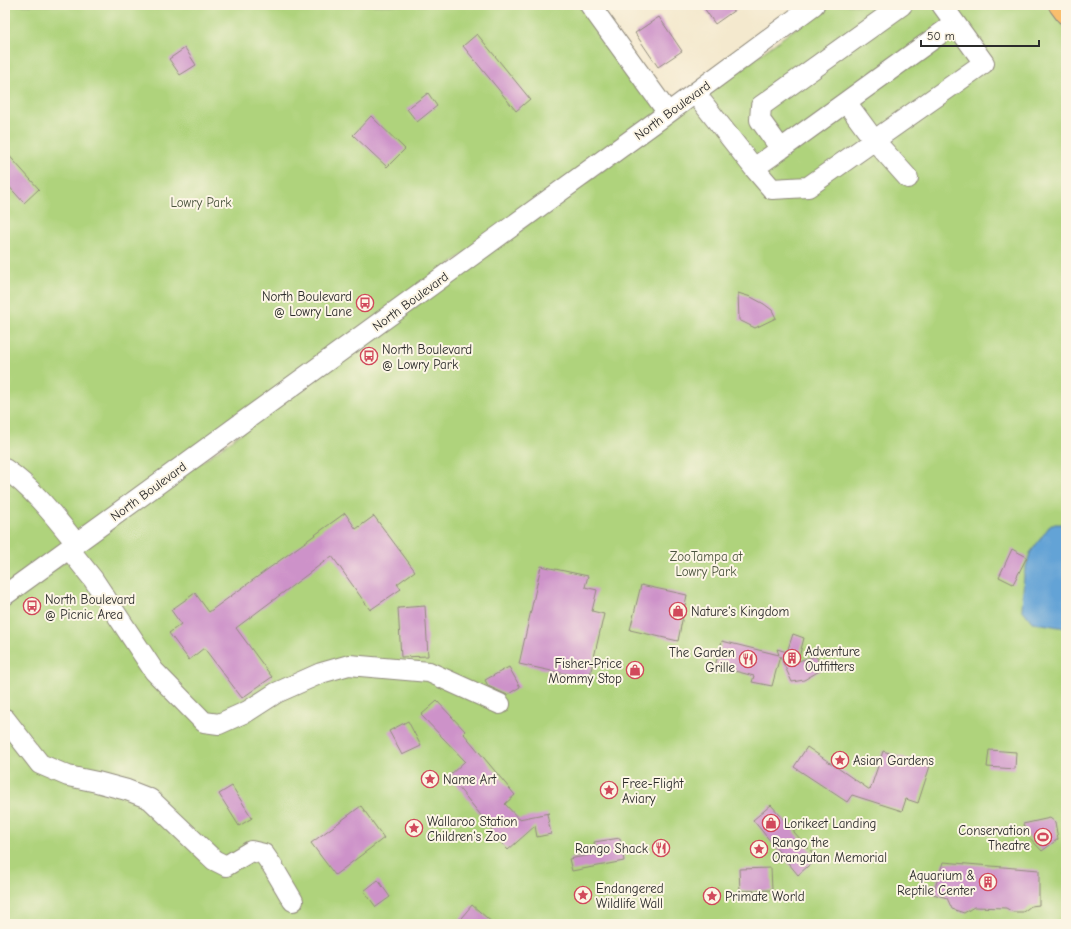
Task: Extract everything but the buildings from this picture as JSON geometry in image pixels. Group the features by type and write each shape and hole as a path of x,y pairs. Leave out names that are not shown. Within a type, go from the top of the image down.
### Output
{"main road":[{"path":"1060,5 1066,13"}],"street":[{"path":"590,5 668,113"},
{"name":"North Boulevard","path":"5,595 696,93 814,5"},
{"path":"781,149 760,120 761,106 902,5"},
{"path":"696,93 772,189 808,187 984,63 942,5"},
{"path":"754,168 955,23"},
{"path":"846,102 874,140 908,178"},
{"path":"5,468 17,477 42,502 154,671 204,722 219,724 248,711 276,693 322,673 349,665 429,672 500,704"},
{"path":"5,719 40,764 68,776 98,782 150,798 214,860 226,866 251,851 264,854 293,901"}],"green space":[{"name":"Lowry Park","path":"5,5 593,5 668,106 5,586"},
{"name":"ZooTampa at Lowry Park","path":"827,5 1049,5 1066,29 1066,924 5,924 5,605 680,114"}],"water":[{"path":"1051,524 1066,524 1066,627 1032,622 1022,609 1024,574 1030,553"}],"place":[{"name":"North Boulevard @ Lowry Lane","path":"365,303"},
{"name":"North Boulevard @ Lowry Park","path":"369,356"},
{"name":"North Boulevard @ Picnic Area","path":"32,606"},
{"name":"Nature's Kingdom","path":"678,611"},
{"name":"Adventure Outfitters","path":"792,658"},
{"name":"The Garden Grille","path":"748,659"},
{"name":"Fisher-Price Mommy Stop","path":"635,670"},
{"name":"Asian Gardens","path":"840,760"},
{"name":"Name Art","path":"430,779"},
{"name":"Free-Flight Aviary","path":"609,790"},
{"name":"Lorikeet Landing","path":"771,823"},
{"name":"Wallaroo Station Children's Zoo","path":"414,828"},
{"name":"Conservation Theatre","path":"1043,837"},
{"name":"Rango Shack","path":"661,848"},
{"name":"Rango the Orangutan Memorial","path":"759,849"},
{"name":"Aquarium & Reptile Center","path":"988,882"},
{"name":"Endangered Wildlife Wall","path":"583,895"},
{"name":"Primate World","path":"712,896"}]}
